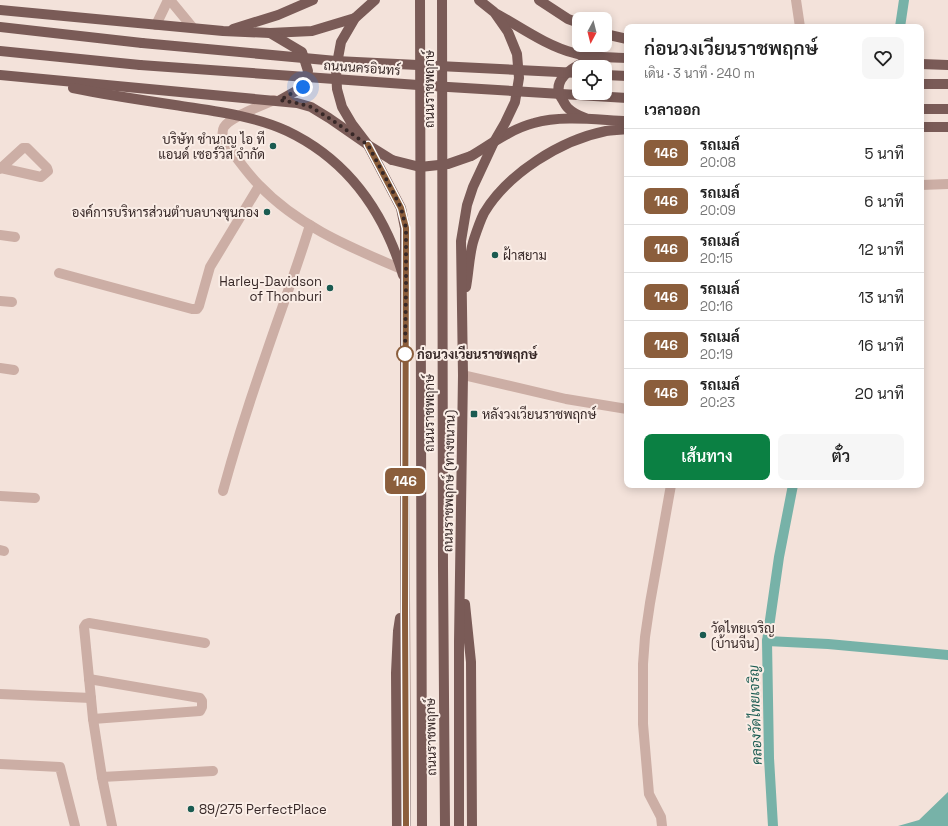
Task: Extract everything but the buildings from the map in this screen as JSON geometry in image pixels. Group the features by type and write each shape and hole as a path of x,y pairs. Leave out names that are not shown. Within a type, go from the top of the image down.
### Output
{"main road":[{"path":"223,31 278,15 313,0"},
{"path":"366,0 341,42 336,69 337,89 342,107 352,124 368,145 401,208 406,228 406,826"},
{"path":"0,10 270,34 312,31 355,18 375,0"},
{"name":"ถนนราชพฤกษ์","path":"420,0 422,826"},
{"name":"ถนนราชพฤกษ์","path":"442,0 442,567 445,826"},
{"path":"479,0 494,12 557,47 574,53 594,57 624,58"},
{"path":"488,0 494,12"},
{"path":"539,0 572,20"},
{"name":"ถนนราชพฤกษ์ (ทางขนาน)","path":"458,826 461,570 460,512 463,375 460,261 463,224 473,187 494,142 506,123 515,102 519,78 517,54 508,32 494,12"},
{"name":"ถนนนครอินทร์","path":"0,27 142,44 336,61 572,73"},
{"path":"270,34 302,52 308,71 303,87 277,100"},
{"path":"612,36 624,38"},
{"name":"ถนนนครอินทร์","path":"0,51 140,65 624,98"},
{"path":"586,120 568,109 559,95 559,83 565,73 594,57"},
{"path":"924,64 948,65"},
{"path":"0,75 297,103 311,107 392,160 420,166 448,164 471,156 513,131 534,123 557,118 624,121"},
{"path":"612,75 624,76"},
{"path":"16,77 126,98 240,116 286,131 309,142 337,163 359,186 375,210 392,245 406,286"},
{"path":"924,84 948,84"},
{"path":"924,109 948,109"},
{"path":"924,127 948,127"},
{"path":"462,304 473,240 484,214 495,198 508,184 544,156 577,140 606,131 624,129"},
{"path":"461,570 471,662 472,826"},
{"path":"397,826 396,673 398,631 405,598"}],"street":[{"path":"156,25 169,0 193,28"},
{"path":"796,0 800,24"},
{"path":"277,100 240,116 225,126 222,135 224,142 259,186 292,214 335,240 401,269"},
{"path":"924,185 948,184"},
{"path":"60,273 192,309 197,309 210,267 259,186"},
{"path":"223,491 234,450 310,225"},
{"path":"0,235 15,237"},
{"path":"0,301 12,302"},
{"path":"0,368 14,370"},
{"path":"463,375 566,399 624,409"},
{"path":"662,826 661,816 648,794 643,724 643,670 645,637 650,603 670,488"},
{"path":"0,496 35,498"},
{"path":"112,826 88,697 89,679 84,627 89,623 205,643"},
{"path":"89,679 200,698 202,701 200,711 93,719"},
{"path":"0,694 88,697"},
{"path":"0,764 56,765 60,767 62,769 74,826"},
{"path":"102,777 213,771"}],"water":[{"path":"948,792 948,826 898,826 919,820"}],"waterway":[{"name":"คลองวัดไทยเจริญ","path":"900,24 904,0"},
{"name":"คลองวัดไทยเจริญ","path":"773,826 769,758 767,641 779,557 792,488"},
{"path":"767,641 828,644 948,655"}],"bus line":[{"name":"146","path":"368,145 392,188 401,208 406,228 406,826"}],"place":[{"name":"บริษัท ชำนาญ ไอ ที แอนด์ เซอร์วิส จำกัด","path":"273,146"},
{"name":"องค์การบริหารส่วนตำบลบางขุนกอง","path":"267,212"},
{"name":"ฝ้าสยาม","path":"495,255"},
{"name":"Harley-Davidson of Thonburi","path":"330,288"},
{"name":"ก่อนวงเวียนราชพฤกษ์","path":"405,354"},
{"name":"หลังวงเวียนราชพฤกษ์","path":"474,414"},
{"name":"วัดไทยเจริญ (บ้านจีน)","path":"703,635"},
{"name":"89/275 PerfectPlace","path":"191,809"}],"route":[{"path":"303,87 280,100 311,107 368,145 392,188 401,208 406,228 405,354"}]}
